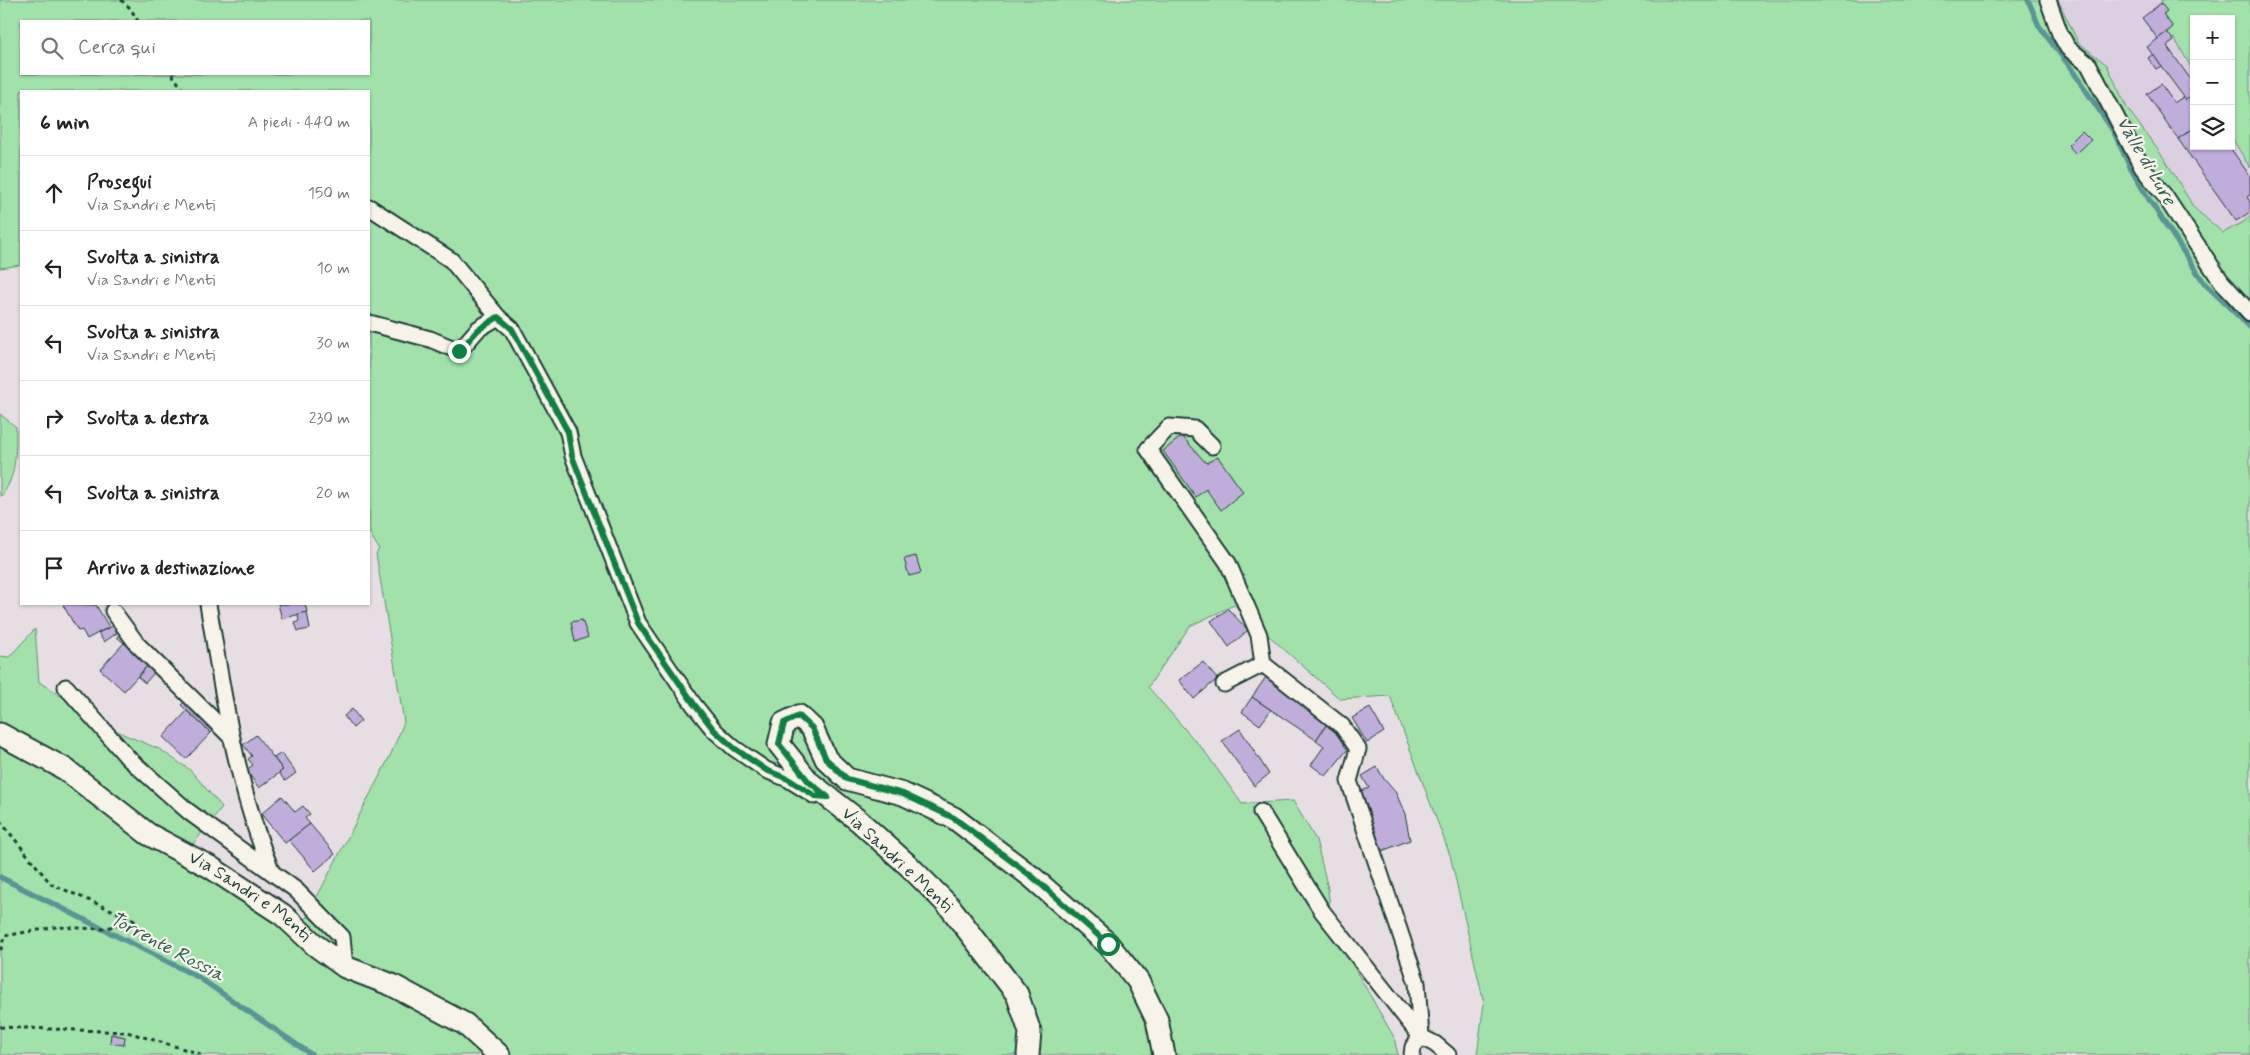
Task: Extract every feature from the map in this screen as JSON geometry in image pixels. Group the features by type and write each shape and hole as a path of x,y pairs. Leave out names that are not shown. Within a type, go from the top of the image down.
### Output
{"main road":[{"name":"Via Sandri e Menti","path":"1028,1055 1030,1032 1017,994 950,908 902,860 859,821 809,782 779,744 784,723 799,716 812,728 826,759 847,779 903,794 954,818 1034,878 1108,944 1138,981 1157,1020 1164,1055"},
{"name":"Via Sandri e Menti","path":"0,734 65,769 148,834 210,867 283,916 315,945 345,967 392,985 465,1024 499,1055"}],"street":[{"path":"2048,0 2060,34 2068,48 2090,64 2142,167 2164,195 2221,281 2250,313"},
{"path":"370,208 451,260 498,317 512,329 568,432 572,456 638,623 714,730 734,748 766,770 788,779 815,796 828,797"},
{"path":"370,323 430,338 459,351 478,330 498,317"},
{"path":"1212,446 1194,429 1169,427 1148,449 1228,563 1259,635 1263,664 1342,726 1358,749 1348,781 1417,983 1421,1037 1413,1047 1412,1055"},
{"path":"208,605 240,778 254,829 271,871"},
{"path":"113,611 137,644 232,738"},
{"path":"1224,684 1263,664"},
{"path":"66,687 137,766 189,812 296,890 342,937 345,967"},
{"path":"1261,812 1322,911 1421,1037 1436,1044 1448,1055"}],"path":[{"path":"121,0 130,8 137,20"},
{"path":"173,75 183,90"},
{"path":"0,821 51,884 137,921 102,929 56,927 4,936 0,954"},
{"path":"0,1027 127,1032 204,1055"}],"shaded area":[{"path":"2058,0 2161,0 2170,40 2174,38 2190,65 2190,150 2235,150 2235,143 2250,168 2250,215 2245,220 2223,233 2194,208 2166,161 2127,108 2107,65 2078,42"}],"green space":[{"path":"0,0 2058,0 2078,42 2107,65 2127,108 2166,161 2194,208 2223,233 2245,221 2250,215 2250,1055 1477,1055 1484,1003 1450,855 1390,696 1340,699 1234,605 1190,626 1148,687 1205,752 1242,804 1293,801 1316,840 1328,889 1332,929 1394,1037 1398,1055 0,1055 0,656 9,657 35,629 39,682 90,715 123,734 159,749 190,770 222,807 187,852 303,924 391,754 404,722 376,554 379,549 370,534 370,90 20,90 20,265 0,268"},
{"path":"2161,0 2250,0 2250,168 2235,143 2235,15 2190,15 2190,65 2174,38 2170,40"},
{"path":"0,414 16,427 16,436 13,473 6,490 0,497"}],"building":[{"path":"2161,3 2167,11 2163,14 2173,27 2158,39 2142,18"},
{"path":"2167,32 2174,41 2167,46 2190,78 2190,98 2186,100 2147,47"},
{"path":"2153,54 2161,66 2156,69 2148,58"},
{"path":"2161,84 2174,103 2183,97 2186,100 2190,98 2190,131 2178,139 2147,94"},
{"path":"2082,131 2091,140 2076,154 2068,145"},
{"path":"2190,131 2190,150 2232,150 2250,176 2250,195 2247,197 2250,202 2250,212 2236,221 2178,139"},
{"path":"1182,436 1206,463 1218,457 1243,492 1221,510 1206,489 1196,497 1163,451"},
{"path":"916,556 921,573 909,576 904,559"},
{"path":"63,605 96,605 109,627 87,639 82,630 78,631"},
{"path":"278,605 305,605 307,612 282,619"},
{"path":"1228,609 1248,630 1229,647 1211,621"},
{"path":"307,612 310,629 298,631 295,623 299,621 298,614"},
{"path":"582,620 588,637 575,642 571,622"},
{"path":"128,625 134,632 124,643 117,637"},
{"path":"113,626 117,633 104,642 98,633"},
{"path":"124,643 148,665 124,691 100,669"},
{"path":"1203,662 1217,679 1194,699 1179,680"},
{"path":"148,665 155,672 145,683 138,677"},
{"path":"1266,677 1327,724 1316,740 1252,697"},
{"path":"191,695 219,725 211,733 181,705"},
{"path":"1252,697 1271,710 1260,725 1242,712"},
{"path":"1370,708 1384,732 1367,743 1352,718"},
{"path":"352,709 361,721 353,728 344,716"},
{"path":"187,711 211,733 186,759 163,737"},
{"path":"1327,724 1353,743 1326,776 1311,765 1324,746 1316,740"},
{"path":"1240,729 1269,774 1254,786 1222,741"},
{"path":"256,735 283,770 259,788 246,770 253,765 248,759 252,756 243,745"},
{"path":"281,753 296,773 285,781 279,773 283,770 274,758"},
{"path":"1377,767 1396,793 1405,814 1410,840 1382,851 1361,791 1369,788 1362,776"},
{"path":"282,796 295,812 303,806 310,814 305,818 310,824 285,843 261,814"},
{"path":"310,824 335,854 315,871 289,840"},
{"path":"111,1034 125,1037 124,1045 110,1043"}],"waterway":[{"name":"Valle di Lure","path":"2028,0 2039,26 2068,64 2114,132 2131,169 2150,201 2205,284 2250,327"},
{"name":"Torrente Rossia","path":"0,877 198,977 312,1055"}],"route":[{"path":"459,351 478,330 498,317 512,329 568,432 572,456 638,623 714,730 734,748 766,770 788,779 815,796 828,797 809,782 791,762 779,744 784,723 799,716 812,728 826,759 847,779 903,794 954,818 1034,878 1108,944"}]}
